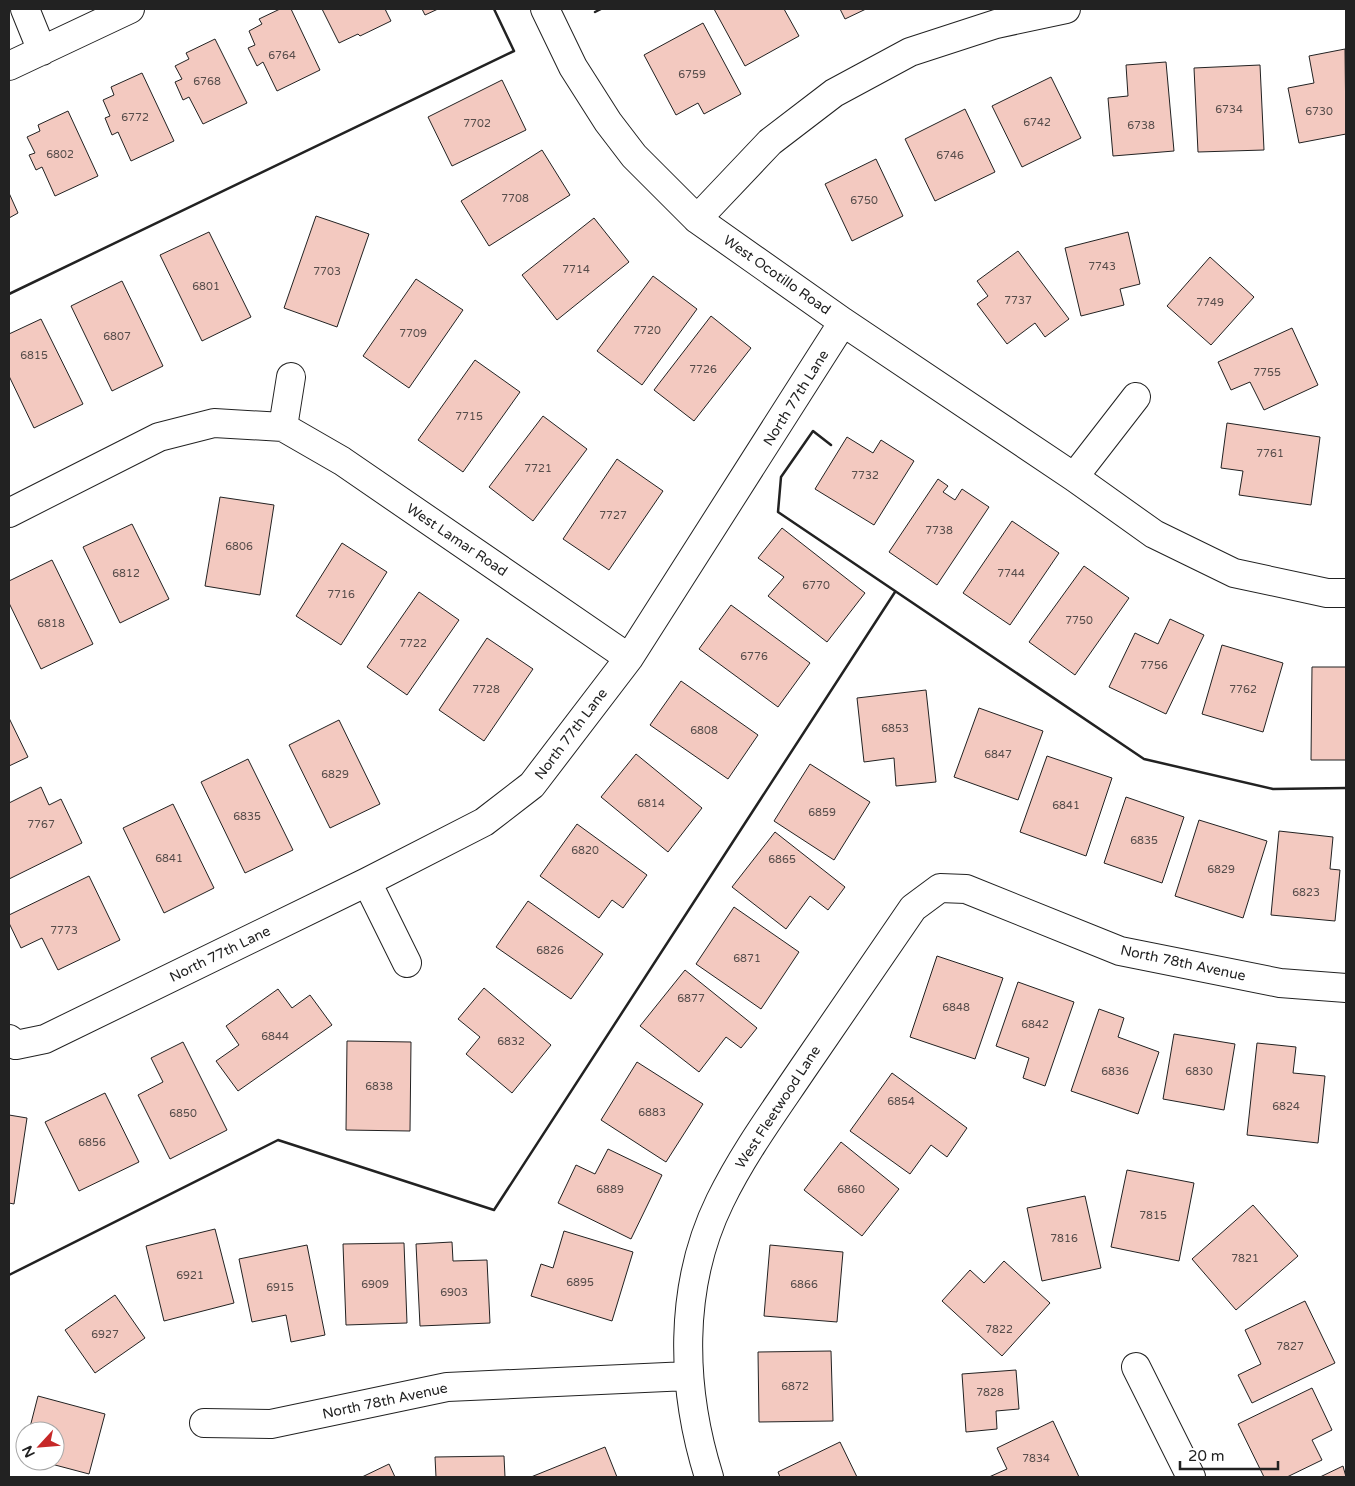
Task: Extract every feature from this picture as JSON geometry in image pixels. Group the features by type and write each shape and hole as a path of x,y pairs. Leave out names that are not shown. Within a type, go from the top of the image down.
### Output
{"street":[{"path":"25,9 42,51"},
{"path":"9,66 130,9"},
{"name":"West Ocotillo Road","path":"545,9 573,67 608,122 634,156 697,219 844,322 1074,477 1154,534 1234,574 1327,593 1346,593"},
{"path":"697,219 770,142 834,94 910,52 996,24 1066,9"},
{"name":"North 77th Lane","path":"12,1042 45,1039 367,882 484,822 532,786 629,658 844,322"},
{"path":"283,427 291,377"},
{"path":"1074,477 1136,397"},
{"name":"West Lamar Road","path":"9,513 159,437 214,423 283,427 342,461 629,658"},
{"path":"367,882 407,963"},
{"name":"North 78th Avenue","path":"940,888 966,889 1120,951 1280,983 1346,988"},
{"name":"West Fleetwood Lane","path":"709,1477 698,1443 688,1376 690,1307 699,1260 719,1203 747,1150 913,908 940,888"},
{"path":"1136,1367 1191,1477"},
{"name":"North 78th Avenue","path":"204,1423 271,1424 447,1386 688,1376"}],"building":[{"path":"280,9 291,9 320,70 277,91 263,62 257,66 248,48 255,45 249,31 262,24 259,19"},
{"path":"322,9 385,9 391,21 360,36 358,34 339,43"},
{"path":"422,9 438,9 425,15"},
{"path":"714,9 784,9 799,36 745,66"},
{"path":"840,9 866,9 845,19"},
{"path":"703,23 741,94 704,114 698,103 676,115 644,55"},
{"path":"215,39 247,103 203,124 189,97 183,100 175,82 182,79 175,66 189,59 186,53"},
{"path":"1345,49 1346,134 1299,143 1288,88 1314,83 1309,56"},
{"path":"1166,62 1174,151 1113,156 1108,98 1128,96 1126,65"},
{"path":"1260,65 1264,150 1198,152 1194,68"},
{"path":"142,73 174,141 131,161 118,132 112,135 105,118 110,116 103,100 114,95 111,87"},
{"path":"1051,77 1081,138 1022,167 992,106"},
{"path":"502,80 526,130 452,166 428,117"},
{"path":"965,109 995,172 935,201 905,139"},
{"path":"68,111 98,176 55,196 42,167 36,170 29,155 35,153 27,137 40,131 38,125"},
{"path":"542,150 570,195 489,246 461,201"},
{"path":"876,159 903,216 852,241 825,184"},
{"path":"9,193 18,213 9,218"},
{"path":"316,216 369,234 337,327 284,308"},
{"path":"594,218 629,262 557,320 522,275"},
{"path":"209,232 251,317 202,341 160,255"},
{"path":"1128,232 1140,284 1120,289 1124,305 1081,316 1065,248"},
{"path":"1018,251 1069,319 1045,337 1035,323 1007,344 977,304 988,296 977,281"},
{"path":"1210,257 1254,297 1211,345 1167,306"},
{"path":"653,276 697,309 642,385 597,351"},
{"path":"416,279 463,310 409,388 363,356"},
{"path":"122,281 163,366 112,391 71,306"},
{"path":"711,316 751,348 694,421 654,390"},
{"path":"41,319 83,404 34,428 9,376 9,334"},
{"path":"1292,328 1318,385 1264,410 1250,382 1231,390 1218,362"},
{"path":"475,360 520,392 463,472 418,440"},
{"path":"543,416 587,449 533,521 489,487"},
{"path":"1227,423 1320,437 1311,505 1239,495 1243,471 1221,468"},
{"path":"847,437 873,453 881,440 914,461 874,525 815,489"},
{"path":"617,459 663,491 609,570 563,539"},
{"path":"938,479 948,486 943,492 955,500 962,489 989,507 937,585 889,552"},
{"path":"220,497 274,505 260,595 205,586"},
{"path":"1012,521 1059,553 1010,625 963,593"},
{"path":"132,524 169,599 120,623 83,547"},
{"path":"782,528 865,593 827,642 768,596 784,577 758,558"},
{"path":"342,543 387,572 341,645 296,616"},
{"path":"52,560 93,644 41,669 9,603 9,581"},
{"path":"1084,566 1129,598 1075,675 1029,642"},
{"path":"419,592 459,620 407,695 367,667"},
{"path":"731,605 810,663 778,707 699,649"},
{"path":"1170,619 1204,635 1166,714 1109,687 1135,633 1158,644"},
{"path":"487,638 533,669 484,741 439,710"},
{"path":"1222,645 1283,663 1263,732 1202,714"},
{"path":"1312,667 1346,667 1346,760 1311,760"},
{"path":"681,681 758,735 728,779 650,725"},
{"path":"926,690 936,782 896,786 894,758 864,762 857,698"},
{"path":"979,708 1043,731 1018,800 954,777"},
{"path":"9,718 28,757 9,766"},
{"path":"339,720 380,804 330,828 289,745"},
{"path":"636,754 702,808 668,852 601,797"},
{"path":"1047,756 1112,778 1086,856 1020,832"},
{"path":"248,759 293,850 245,873 201,782"},
{"path":"810,764 870,802 834,860 774,821"},
{"path":"41,787 49,805 61,799 82,843 9,879 9,803"},
{"path":"1126,797 1184,817 1162,883 1104,863"},
{"path":"173,804 214,888 164,913 123,828"},
{"path":"1199,820 1267,841 1243,918 1175,896"},
{"path":"577,824 647,875 623,908 612,900 599,918 540,876"},
{"path":"1279,831 1333,837 1330,869 1340,870 1335,921 1271,915"},
{"path":"775,832 845,887 828,910 810,896 786,929 732,887"},
{"path":"89,876 120,940 58,970 42,938 21,948 9,923 9,915"},
{"path":"528,901 603,954 571,999 496,947"},
{"path":"734,907 799,952 761,1009 696,964"},
{"path":"937,956 1003,978 975,1059 910,1037"},
{"path":"685,970 757,1028 741,1048 726,1037 699,1072 640,1026"},
{"path":"1018,982 1074,1002 1045,1086 1023,1078 1029,1058 996,1046"},
{"path":"484,988 551,1045 512,1093 466,1054 480,1037 458,1019"},
{"path":"278,989 292,1008 310,995 332,1025 238,1091 216,1061 239,1045 226,1026"},
{"path":"1099,1009 1124,1018 1118,1037 1159,1052 1138,1114 1071,1091"},
{"path":"1174,1034 1235,1044 1224,1110 1163,1099"},
{"path":"347,1041 411,1042 410,1131 346,1130"},
{"path":"183,1042 227,1130 170,1159 138,1095 163,1082 151,1058"},
{"path":"1257,1043 1296,1047 1293,1073 1325,1076 1318,1143 1247,1135"},
{"path":"637,1062 703,1104 666,1162 601,1120"},
{"path":"892,1073 967,1128 947,1157 931,1145 910,1174 850,1131"},
{"path":"105,1093 139,1162 79,1191 45,1122"},
{"path":"9,1115 27,1118 14,1204 9,1203"},
{"path":"841,1142 899,1189 862,1236 804,1190"},
{"path":"608,1149 662,1175 631,1239 558,1203 576,1165 595,1174"},
{"path":"1127,1170 1194,1183 1179,1261 1111,1247"},
{"path":"1085,1196 1101,1268 1042,1281 1027,1208"},
{"path":"1253,1205 1298,1256 1236,1310 1192,1259"},
{"path":"215,1229 234,1303 164,1321 146,1246"},
{"path":"564,1231 633,1252 612,1321 531,1296 541,1264 553,1268"},
{"path":"452,1242 453,1261 487,1260 490,1323 420,1326 416,1244"},
{"path":"404,1243 407,1323 346,1325 343,1244"},
{"path":"307,1245 325,1335 291,1342 286,1315 252,1322 239,1259"},
{"path":"770,1245 843,1252 837,1322 764,1316"},
{"path":"1004,1261 1050,1303 1002,1356 942,1301 970,1270 984,1283"},
{"path":"115,1295 145,1338 95,1373 65,1330"},
{"path":"1305,1301 1335,1363 1252,1403 1238,1375 1261,1364 1245,1330"},
{"path":"831,1351 833,1421 759,1422 758,1352"},
{"path":"1016,1370 1019,1409 996,1411 997,1429 966,1432 962,1374"},
{"path":"1312,1388 1332,1430 1312,1440 1322,1460 1287,1477 1264,1477 1238,1424"},
{"path":"38,1396 105,1414 89,1474 65,1468 65,1421 32,1421"},
{"path":"1053,1421 1079,1477 989,1477 1007,1469 997,1448"},
{"path":"840,1442 857,1477 780,1477 778,1472"},
{"path":"605,1447 617,1477 531,1477"},
{"path":"504,1456 505,1477 436,1477 435,1457"},
{"path":"389,1464 395,1477 362,1477"},
{"path":"1343,1466 1346,1477 1320,1477"}],"wall":[{"path":"9,294 514,51 494,9"},
{"path":"595,12 601,9"},
{"path":"831,445 813,431 781,477 778,512 1144,759 1273,789 1346,788"},
{"path":"9,1275 278,1140 494,1210 895,592"}]}
